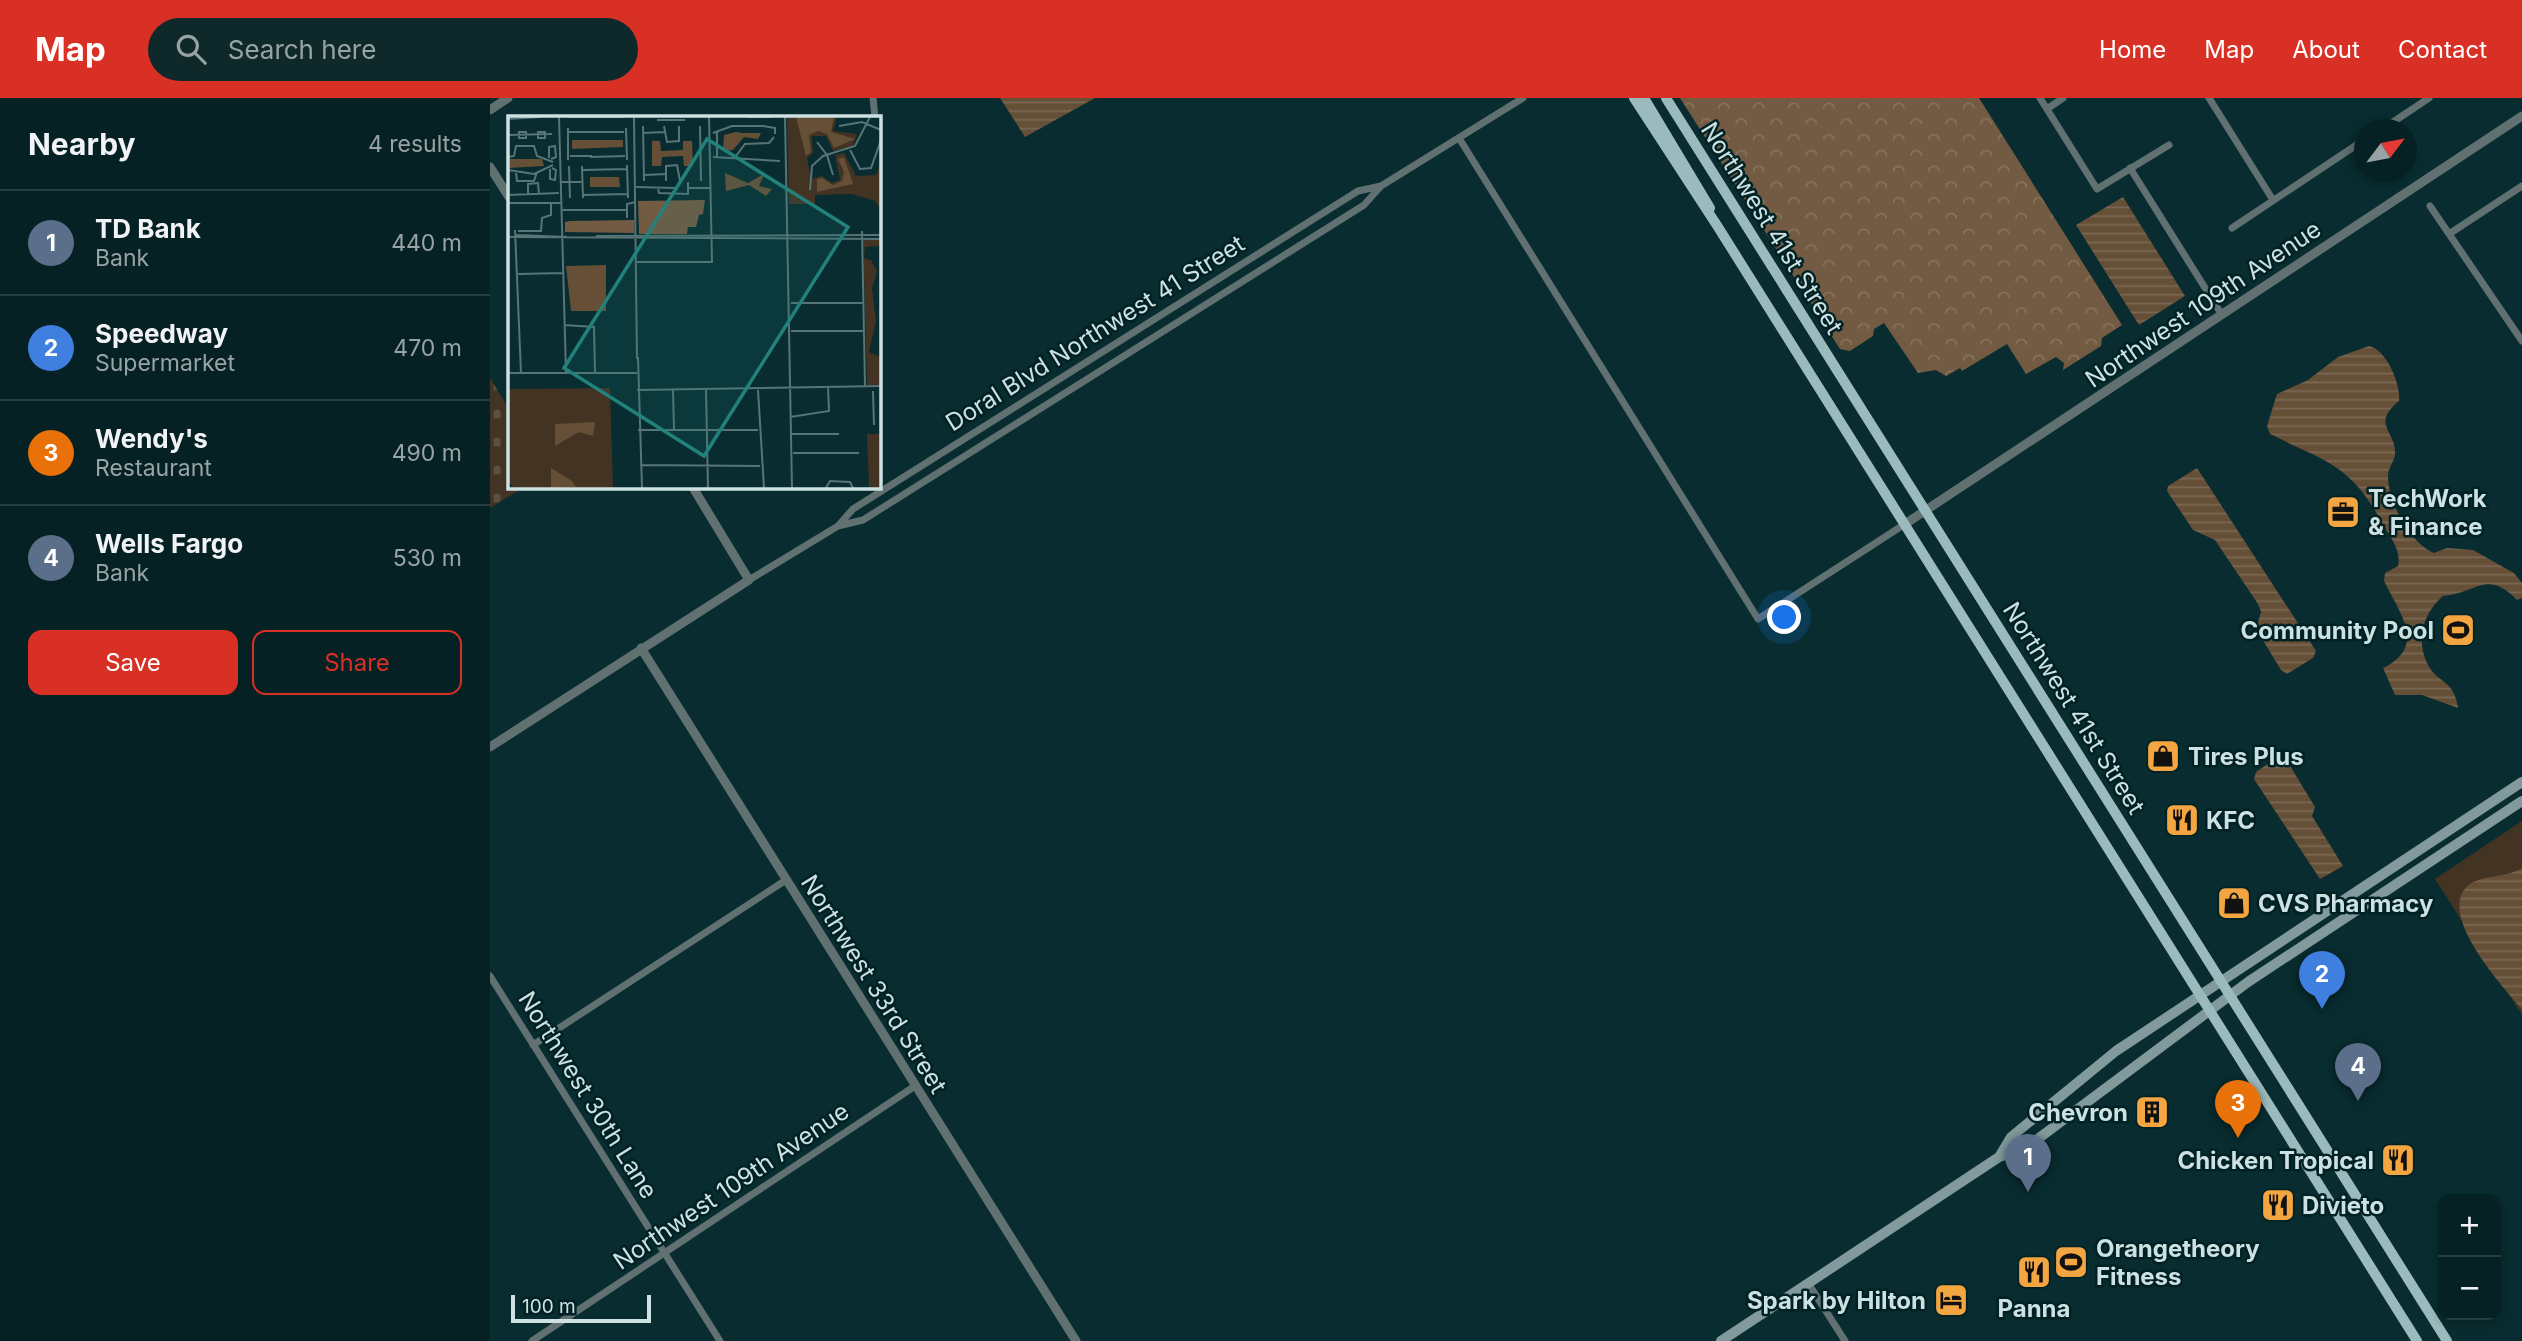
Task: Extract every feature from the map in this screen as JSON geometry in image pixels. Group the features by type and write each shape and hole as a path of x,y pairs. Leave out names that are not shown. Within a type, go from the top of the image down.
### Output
{"main road":[{"name":"Northwest 41st Street","path":"1634,98 1718,227 2417,1341"},
{"name":"Northwest 41st Street","path":"1644,98 1705,196 1718,227"},
{"name":"Northwest 41st Street","path":"1666,98 2447,1341"},
{"path":"1999,1157 2011,1137 2074,1083 2220,979 2522,782"},
{"path":"1721,1341 1999,1157 2023,1150 2127,1069 2231,995 2522,801"}],"street":[{"path":"490,110 508,98"},
{"path":"873,98 875,115"},
{"name":"Doral Blvd Northwest 41 Street","path":"838,526 863,520 936,475 1364,205 1381,186 1523,98"},
{"path":"2040,98 2097,189 2169,145"},
{"path":"2046,109 2063,98"},
{"path":"2209,98 2273,200"},
{"path":"2398,119 2429,98"},
{"name":"Northwest 109th Avenue","path":"1905,524 2522,116"},
{"path":"1459,138 1758,619 1905,524"},
{"path":"2232,228 2354,147"},
{"path":"490,167 508,195"},
{"path":"2130,168 2222,314"},
{"name":"Doral Blvd Northwest 41 Street","path":"749,580 838,526 853,509 1252,257 1358,191 1381,186"},
{"path":"2449,234 2522,186"},
{"path":"2430,206 2522,341"},
{"path":"490,747 749,580 693,488"},
{"name":"Northwest 33rd Street","path":"640,648 1076,1341"},
{"path":"533,1045 786,880"},
{"name":"Northwest 30th Lane","path":"490,976 720,1341"},
{"name":"Northwest 109th Avenue","path":"533,1341 915,1086"},
{"path":"1808,1283 1845,1341"}],"green space":[{"path":"1680,98 1979,98 2122,325 2102,338 2101,346 2063,370 2064,363 2056,357 2026,374 2007,344 1962,371 1960,368 1946,376 1936,370 1918,373 1884,323 1874,329 1873,336 1850,351 1840,349"},
{"path":"490,378 508,407 508,488 522,488 490,508"},
{"path":"2522,821 2522,1015 2435,879"}],"shaded area":[{"path":"1000,98 1095,98 1025,137"},
{"path":"2123,197 2185,296 2139,325 2076,225"},
{"path":"2369,346 2382,354 2392,369 2398,386 2399,401 2386,416 2387,428 2395,447 2388,473 2392,498 2409,531 2425,548 2434,553 2447,548 2473,550 2514,573 2522,583 2522,598 2517,600 2507,591 2489,584 2443,596 2430,610 2423,628 2424,656 2432,671 2453,692 2458,708 2422,695 2395,695 2383,668 2397,659 2407,639 2402,616 2384,581 2385,573 2398,566 2395,545 2367,498 2350,478 2315,455 2270,434 2267,426 2277,394 2308,380 2338,357"},
{"path":"2197,468 2316,651 2313,658 2287,674 2281,670 2256,629 2261,612 2258,604 2215,540 2193,530 2167,491 2168,486"},
{"name":"Community Pool","path":"2468,617 2474,626 2465,632 2468,638 2460,643 2448,637 2452,621"},
{"path":"2278,757 2287,761 2315,807 2312,816 2343,866 2320,879 2254,779 2256,772"},
{"path":"2522,868 2522,1009 2487,967 2465,930 2460,912 2461,896 2470,884"}],"place":[{"name":"TechWork & Finance","path":"2343,512"},
{"name":"Community Pool","path":"2458,630"},
{"name":"Tires Plus","path":"2163,756"},
{"name":"KFC","path":"2182,820"},
{"name":"CVS Pharmacy","path":"2234,903"},
{"name":"Speedway","path":"2322,1009"},
{"name":"Wells Fargo","path":"2358,1101"},
{"name":"Chevron","path":"2152,1112"},
{"name":"Wendy's","path":"2238,1138"},
{"name":"Chicken Tropical","path":"2398,1160"},
{"name":"TD Bank","path":"2028,1192"},
{"name":"Divieto","path":"2278,1205"},
{"name":"Orangetheory Fitness","path":"2071,1262"},
{"name":"Panna","path":"2034,1272"},
{"name":"Spark by Hilton","path":"1951,1300"}]}
